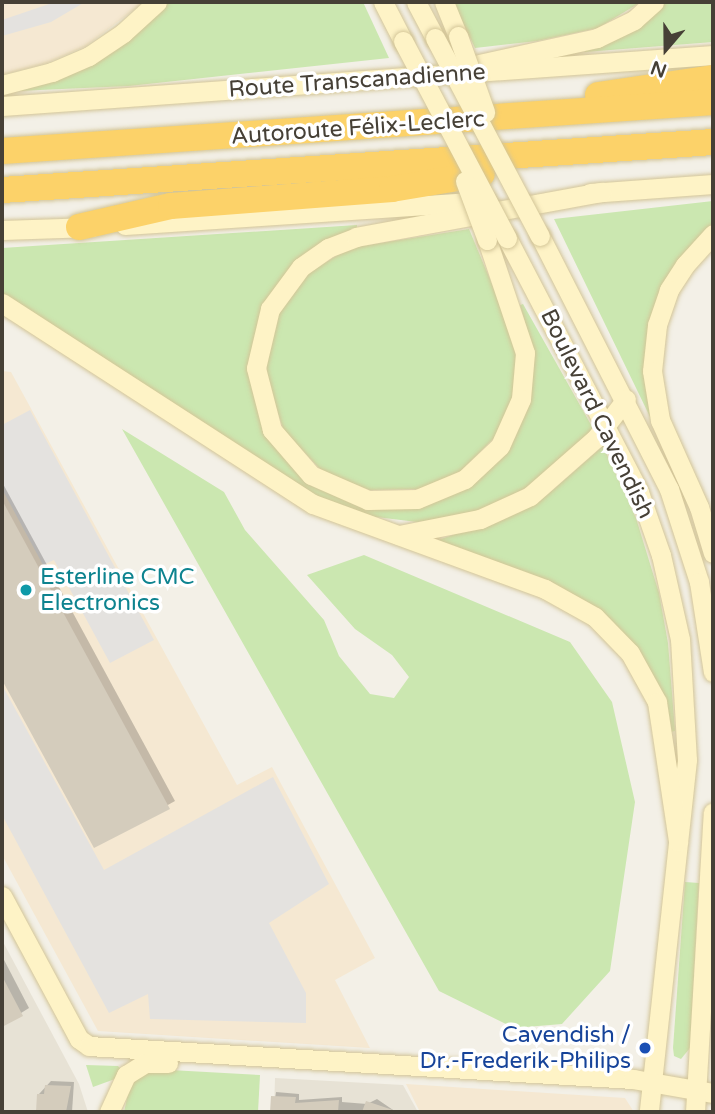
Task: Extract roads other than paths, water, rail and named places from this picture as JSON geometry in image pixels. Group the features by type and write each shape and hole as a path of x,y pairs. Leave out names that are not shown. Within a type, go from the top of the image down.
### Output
{"highway":[{"path":"392,126 713,78"},
{"name":"Autoroute Félix-Leclerc","path":"2,151 713,102"},
{"name":"Autoroute Félix-Leclerc","path":"2,190 713,142"},
{"path":"79,227 171,206 392,189 652,146"}],"main road":[{"path":"2,85 52,72 89,56 123,33 157,2"},
{"name":"Boulevard Cavendish","path":"383,2 606,425 648,514 677,621 687,731 649,1112"},
{"name":"Boulevard Cavendish","path":"416,2 625,400 682,524 699,582 713,672"},
{"path":"444,2 506,172"},
{"path":"441,75 524,51 597,38 634,20 654,2"},
{"name":"Route Transcanadienne","path":"2,106 713,55"},
{"path":"435,102 487,240 525,353 522,400 500,446 465,479 417,499 368,500 311,475 272,430 260,399 257,368 270,309 301,267 328,248 356,237 602,192"},
{"path":"2,230 713,184"},
{"path":"713,234 685,265 669,290 653,340 652,371 660,420 696,499 713,553"},
{"path":"2,303 313,504 564,597 622,643 657,702 678,841"},
{"path":"398,535 480,519 517,503 542,488 606,425 625,400"},
{"path":"695,1112 705,1085 713,813"},
{"path":"2,896 86,1045 705,1085"},
{"path":"109,1111 119,1082 137,1066 176,1063 314,1071 342,1062"}],"place":[{"name":"Esterline CMC Electronics","path":"26,590"},
{"name":"Cavendish / Dr.-Frederik-Philips","path":"645,1048"}]}
